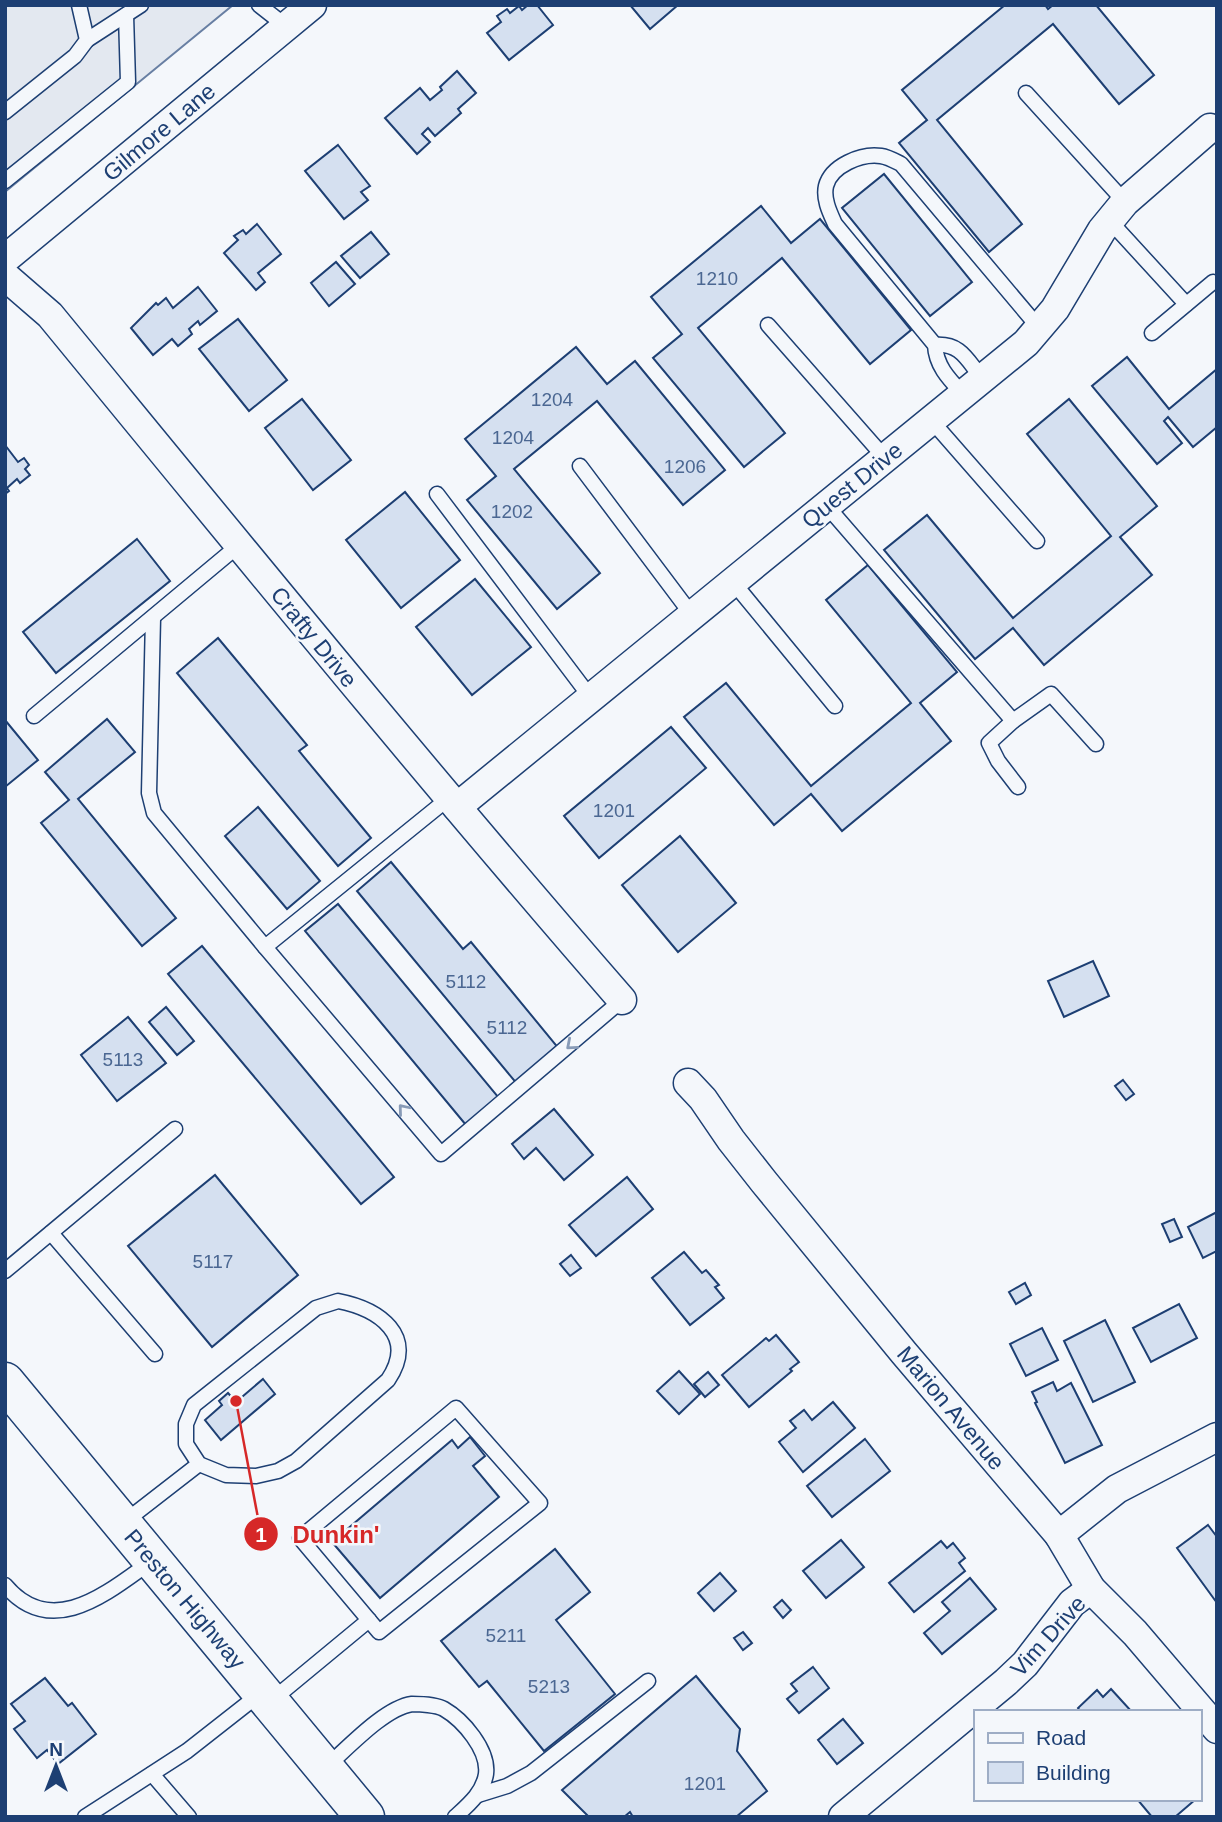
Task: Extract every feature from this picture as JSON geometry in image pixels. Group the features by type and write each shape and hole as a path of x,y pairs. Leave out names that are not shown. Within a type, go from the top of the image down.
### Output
{"main road":[{"name":"Preston Highway","path":"5,1382 325,1768 356,1813"}],"street":[{"name":"Gilmore Lane","path":"5,259 313,5"},
{"name":"Quest Drive","path":"453,803 591,698 1040,329 1117,211 1210,128"},
{"name":"Crafty Drive","path":"5,276 50,315 453,803 622,1000"},
{"name":"Marion Avenue","path":"688,1083 703,1099 764,1182 904,1353 1059,1535 1091,1589 1135,1633 1201,1710"},
{"path":"1059,1535 1117,1489 1217,1437"},
{"name":"Vim Drive","path":"843,1817 1006,1682 1040,1647 1072,1603 1091,1589"},
{"name":"Marion Avenue","path":"1201,1710 1217,1729"}],"lane":[{"path":"79,5 87,40"},
{"path":"5,112 75,56 87,40 141,5"},
{"path":"259,5 287,27"},
{"path":"5,181 128,82 126,15"},
{"path":"1026,93 1186,304"},
{"path":"972,386 943,372 935,358 935,345 835,224 827,205 826,187 834,172 865,156 883,156 901,164 1040,329"},
{"path":"1153,333 1213,282"},
{"path":"768,325 885,458"},
{"path":"935,345 947,344 958,349 972,386"},
{"path":"931,420 1037,541"},
{"path":"580,466 692,615"},
{"path":"437,494 591,698"},
{"path":"827,505 1013,721"},
{"path":"34,716 239,545"},
{"path":"733,582 835,706"},
{"path":"152,618 149,793 154,813 441,1154 622,1000"},
{"path":"1018,787 998,761 989,743 1013,721 1051,694 1096,744"},
{"path":"265,947 453,803"},
{"path":"5,1270 174,1129"},
{"path":"51,1233 155,1354"},
{"path":"338,1301 359,1305 391,1329 400,1346 397,1366 388,1380 296,1461 278,1471 256,1476 226,1475 199,1464 186,1444 186,1424 194,1405 316,1308 338,1301"},
{"path":"456,1408 540,1503 379,1632 369,1620 300,1538 456,1408"},
{"path":"122,1524 199,1464"},
{"path":"5,1585 13,1594 38,1610 67,1609 97,1600 153,1560"},
{"path":"85,1817 266,1697 369,1620"},
{"path":"478,1795 507,1786 531,1773 648,1681"},
{"path":"325,1768 387,1714 411,1704 441,1707 462,1723 483,1752 486,1773 478,1795 455,1817"},
{"path":"152,1773 189,1817"}],"shaded area":[{"path":"5,5 233,5 5,192"}],"building":[{"path":"528,5 537,5 553,25 509,60 487,33 501,22 497,16 507,9 510,13 519,6 522,10"},
{"path":"630,5 678,5 650,29"},
{"path":"1005,5 1045,5 1048,9 1053,5 1096,5 1154,75 1119,104 1053,24 937,120 1022,224 989,252 899,143 927,120 902,90"},
{"path":"457,71 476,93 458,109 461,113 435,136 428,128 422,134 430,142 417,154 385,118 420,88 430,100"},
{"path":"338,145 370,186 361,192 368,200 344,219 305,171"},
{"path":"884,174 972,282 930,316 842,208"},
{"path":"761,206 791,243 820,219 911,330 870,364 782,258 698,328 785,433 744,467 653,358 682,334 651,297"},
{"path":"257,224 281,254 258,273 265,282 256,290 224,253 238,240 234,236 243,230 246,234"},
{"path":"371,232 389,254 360,278 341,256"},
{"path":"336,262 355,284 329,306 311,283"},
{"path":"198,287 217,311 200,325 198,321 189,329 192,334 178,346 172,339 153,355 131,328 156,303 158,305 166,298 173,308"},
{"path":"238,319 287,380 249,411 199,349"},
{"path":"576,347 607,384 635,361 725,470 683,505 597,401 514,469 600,573 557,609 467,500 496,476 465,439"},
{"path":"1127,357 1169,409 1217,369 1217,427 1193,447 1168,417 1164,421 1182,443 1157,464 1092,386"},
{"path":"302,399 351,460 313,490 265,428"},
{"path":"1069,399 1157,506 1120,537 1152,575 1044,665 1013,628 975,659 884,550 927,515 1013,618 1111,536 1027,434"},
{"path":"5,445 18,462 24,458 29,465 25,469 30,475 20,483 17,479 7,488 9,491 5,494"},
{"path":"405,492 460,560 401,608 346,540"},
{"path":"137,539 170,581 56,673 23,632"},
{"path":"868,565 957,672 920,703 951,741 842,831 811,794 774,825 684,717 726,683 811,786 911,703 826,600"},
{"path":"475,579 531,647 472,695 416,627"},
{"path":"218,638 307,745 299,751 371,838 338,866 177,673"},
{"path":"107,719 135,752 78,799 176,918 142,946 41,823 69,800 45,772"},
{"path":"5,720 38,760 5,787"},
{"path":"671,727 706,768 599,858 564,816"},
{"path":"258,807 320,881 287,909 225,836"},
{"path":"680,836 736,903 678,952 622,885"},
{"path":"391,862 463,949 471,942 560,1050 518,1085 357,891"},
{"path":"338,904 499,1098 466,1125 305,931"},
{"path":"202,946 394,1177 361,1204 168,974"},
{"path":"1093,961 1109,996 1064,1017 1048,981"},
{"path":"166,1007 194,1041 177,1055 149,1022"},
{"path":"128,1017 166,1063 117,1101 81,1055"},
{"path":"1123,1080 1134,1094 1126,1100 1115,1086"},
{"path":"554,1109 593,1155 564,1180 536,1148 524,1159 512,1144"},
{"path":"215,1175 298,1275 212,1347 128,1246"},
{"path":"627,1177 653,1209 596,1256 569,1225"},
{"path":"1217,1212 1217,1251 1203,1258 1188,1227"},
{"path":"1174,1219 1182,1237 1170,1242 1162,1224"},
{"path":"684,1252 702,1273 706,1270 719,1285 715,1287 724,1298 690,1325 652,1278"},
{"path":"571,1255 581,1268 570,1276 560,1264"},
{"path":"1025,1283 1031,1295 1016,1304 1009,1292"},
{"path":"1179,1304 1197,1338 1151,1362 1133,1328"},
{"path":"1105,1320 1135,1382 1093,1402 1064,1341"},
{"path":"1042,1328 1058,1360 1026,1376 1010,1344"},
{"path":"776,1335 799,1362 749,1407 722,1375 766,1338 769,1341"},
{"path":"679,1371 700,1394 679,1414 657,1391"},
{"path":"708,1372 719,1385 705,1397 694,1384"},
{"path":"263,1379 275,1394 221,1440 205,1420 222,1405 219,1401 228,1393 236,1402"},
{"path":"1053,1382 1057,1391 1071,1383 1102,1445 1065,1463 1032,1392"},
{"path":"833,1402 855,1428 803,1472 779,1442 796,1428 790,1421 804,1410 812,1420"},
{"path":"470,1437 485,1456 473,1466 499,1497 380,1598 332,1542 452,1440 458,1448"},
{"path":"865,1439 890,1471 832,1517 807,1486"},
{"path":"1208,1525 1217,1537 1217,1603 1177,1548"},
{"path":"841,1540 864,1567 826,1598 803,1571"},
{"path":"941,1541 947,1548 953,1543 965,1558 959,1563 965,1571 914,1612 889,1583"},
{"path":"555,1549 590,1592 556,1620 615,1694 544,1751 487,1681 479,1687 441,1641"},
{"path":"720,1573 736,1591 714,1611 698,1593"},
{"path":"970,1578 996,1609 942,1654 924,1633 950,1611 942,1602"},
{"path":"782,1600 791,1610 783,1618 774,1607"},
{"path":"743,1632 752,1643 743,1650 734,1638"},
{"path":"813,1667 829,1688 799,1713 787,1699 797,1691 791,1684"},
{"path":"696,1676 740,1729 737,1751 767,1791 736,1817 633,1817 630,1812 624,1817 589,1817 562,1790"},
{"path":"45,1678 68,1706 72,1703 96,1734 58,1764 47,1750 37,1758 14,1729 25,1721 11,1704"},
{"path":"1111,1689 1130,1710 1078,1708 1097,1690 1103,1697"},
{"path":"843,1719 863,1743 837,1764 818,1740"},
{"path":"1139,1801 1194,1801 1175,1817 1152,1817"}],"place":[{"name":"Dunkin'","path":"236,1401"}]}
